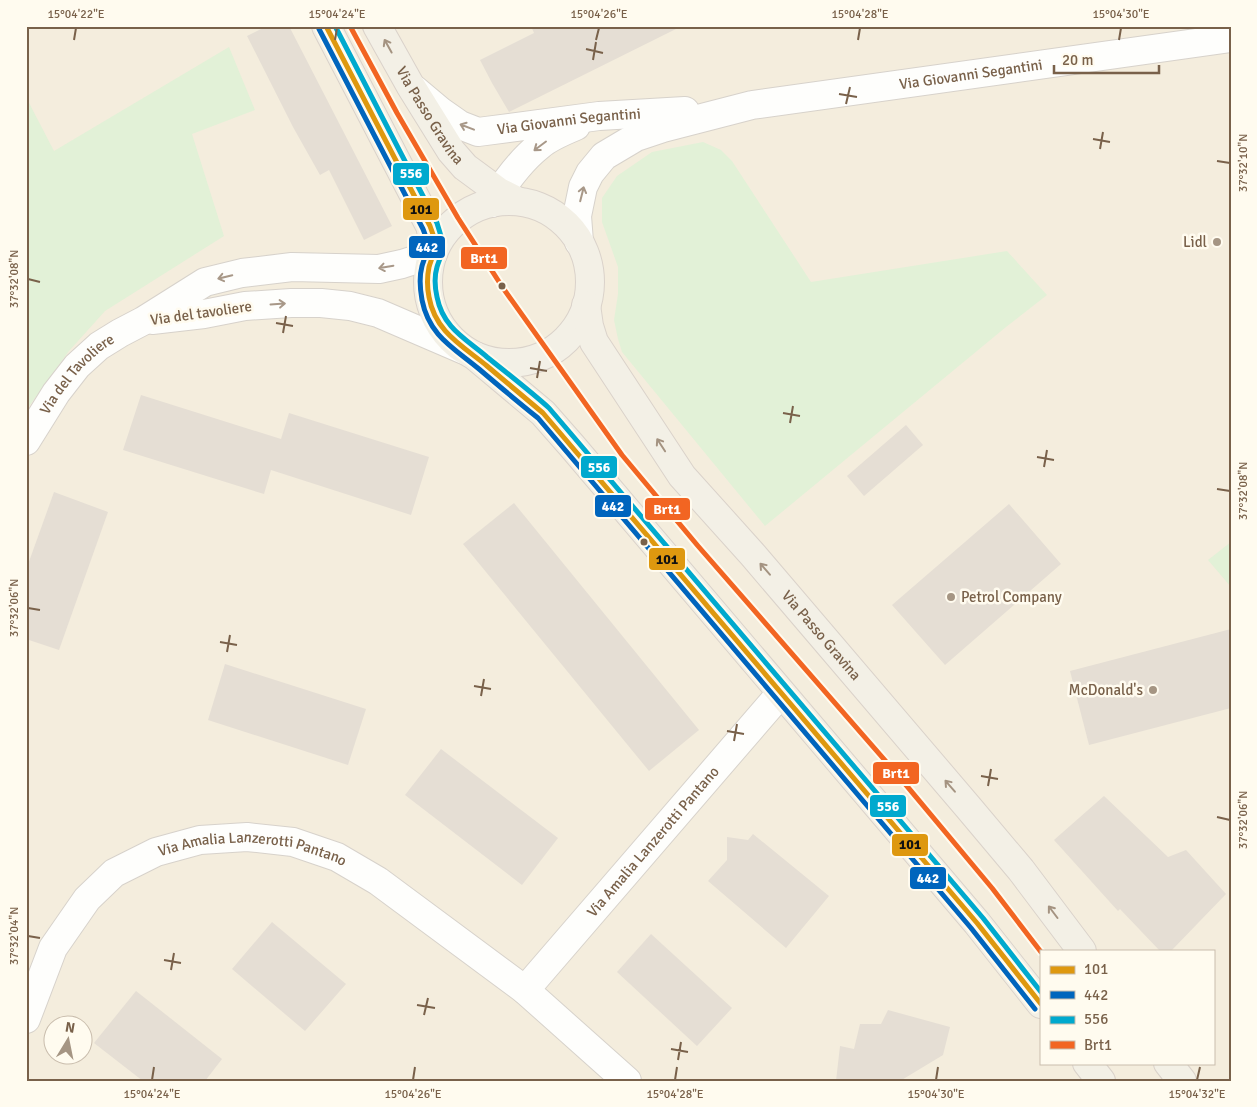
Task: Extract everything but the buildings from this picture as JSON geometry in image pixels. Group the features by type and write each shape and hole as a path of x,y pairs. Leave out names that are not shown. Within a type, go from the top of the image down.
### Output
{"main road":[{"path":"326,26 430,226 434,250"},
{"name":"Via Passo Gravina","path":"377,26 410,85 451,151 465,167 502,199"},
{"path":"470,353 490,361 505,363 535,358 549,352 561,343 581,319 589,292 590,279 585,254 572,231 553,214 542,208 502,199 474,209 458,218 449,227 434,250 429,265 430,301 439,323 446,334 543,413 971,916 1040,1003"},
{"name":"Via Passo Gravina","path":"586,305 589,326 594,342 682,476 753,555 968,807 1021,870 1081,950"},
{"path":"1088,1064 1101,1081"},
{"path":"1169,1064 1182,1081"}],"street":[{"name":"Via Giovanni Segantini","path":"410,85 440,111 460,125 478,132 598,116 741,107 1231,38"},
{"name":"Via Giovanni Segantini","path":"579,242 577,216 583,187 590,172 604,156 636,137 741,107"},
{"path":"502,199 521,163 540,145 565,130 598,116"},
{"name":"Via del tavoliere","path":"143,321 206,282 242,273 292,266 379,269 402,264 434,250"},
{"name":"Via del tavoliere","path":"143,321 204,314 244,306 321,303 350,306 378,313 470,353"},
{"name":"Via del Tavoliere","path":"26,441 56,393 77,366 99,346 143,321"},
{"name":"Via Amalia Lanzerotti Pantano","path":"525,990 782,693"},
{"name":"Via Amalia Lanzerotti Pantano","path":"26,1019 53,948 87,899 114,874 156,852 200,840 247,837 293,842 337,857 378,881 525,990 627,1081"}],"shaded area":[{"path":"26,26 1231,26 1231,1081 26,1081"}],"green space":[{"path":"229,47 255,110 192,134 224,236 105,311 69,351 26,411 26,97 54,151"},
{"path":"703,142 721,150 732,161 811,282 1007,251 1047,295 765,526 622,352 614,320 618,294 618,267 602,222 602,198 617,176 652,152"},
{"path":"1231,542 1231,587 1208,560"}],"transit line":[{"name":"101","path":"326,26 430,226 435,245 428,271 428,293 437,320 460,345 543,413 977,923 1040,1003"},
{"name":"556","path":"335,26 437,223 443,245 435,279 437,297 444,317 456,332 549,408 983,918 1040,991"},
{"name":"Brt1","path":"350,26 397,113 458,218 503,288 622,455 698,546 896,773 992,888 1040,951"},
{"name":"442","path":"319,29 424,231 427,247 420,279 422,300 430,323 444,340 538,418 971,928 1035,1009"}],"place":[{"name":"Lidl","path":"1217,242"},
{"name":"Petrol Company","path":"951,597"},
{"name":"McDonald's","path":"1153,690"}]}
